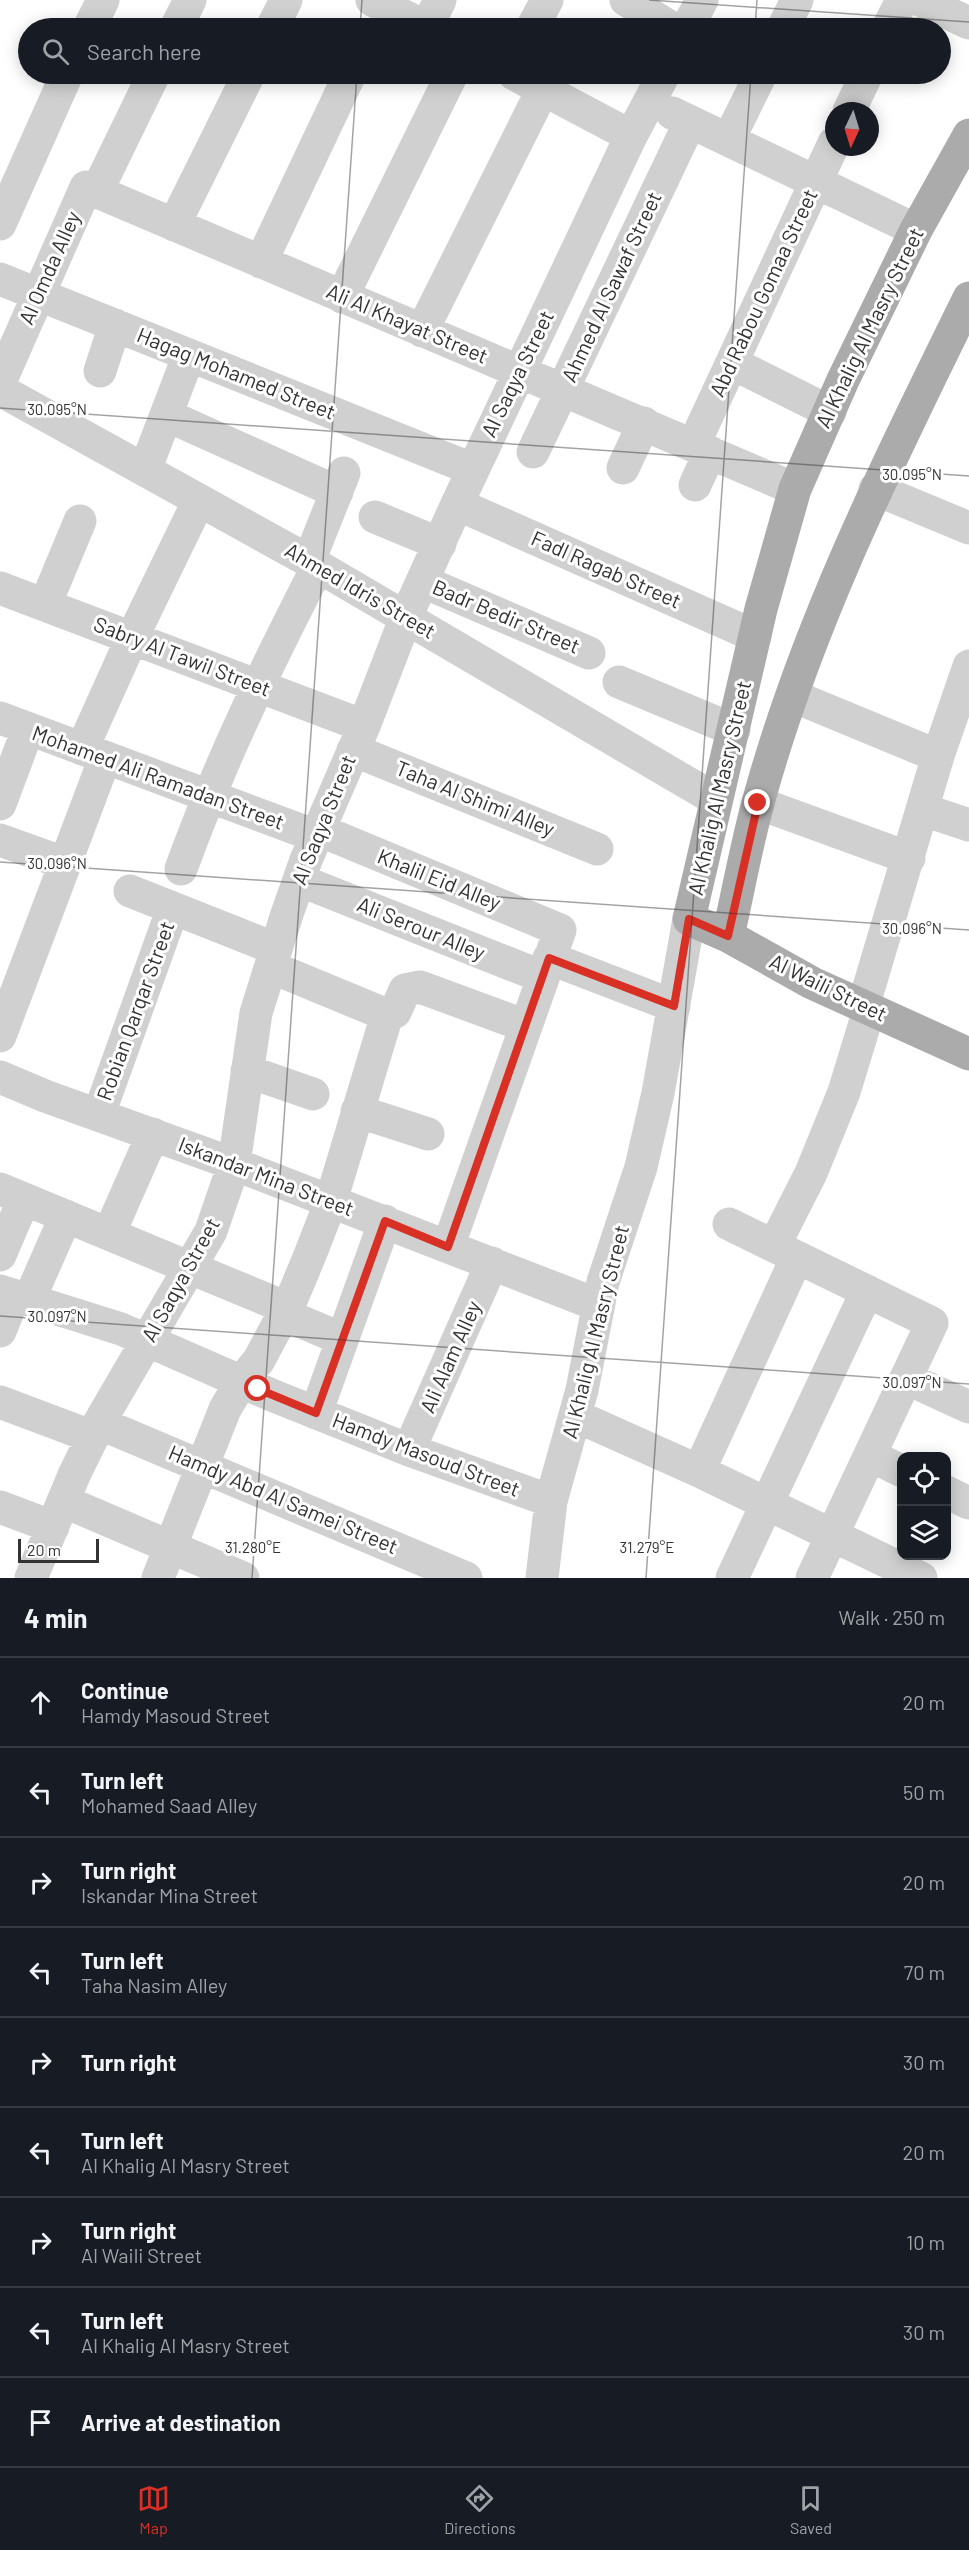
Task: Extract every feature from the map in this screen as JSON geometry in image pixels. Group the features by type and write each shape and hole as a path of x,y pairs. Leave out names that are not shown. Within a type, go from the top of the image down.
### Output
{"main road":[{"name":"Al Khalig Al Masry Street","path":"689,919 715,799 734,730 755,636 795,489 916,230 969,135"},
{"name":"Al Khalig Al Masry Street","path":"728,936 758,803 821,617 875,489 969,298"},
{"name":"Al Waili Street","path":"689,919 728,936 784,969 866,1009 967,1047"}],"street":[{"path":"94,18 103,0"},
{"path":"181,18 190,0"},
{"path":"277,18 286,0"},
{"path":"537,18 547,0"},
{"path":"626,0 656,18"},
{"path":"692,18 702,0"},
{"path":"788,18 796,0"},
{"path":"899,18 918,0 969,23"},
{"path":"375,11 424,18"},
{"path":"0,224 63,84"},
{"name":"Al Omda Alley","path":"0,382 38,294 91,189 149,84"},
{"path":"174,225 244,84"},
{"path":"261,262 345,84"},
{"path":"342,297 447,84"},
{"path":"533,84 631,136"},
{"name":"Al Saqya Street","path":"31,1578 96,1430 211,1231 234,1164 256,1013 299,880 406,618 424,582 456,504 631,136 659,84"},
{"path":"729,140 756,84"},
{"path":"853,102 862,84"},
{"path":"422,331 543,89"},
{"path":"649,103 916,230"},
{"name":"Ahmed Al Sawaf Street","path":"533,452 690,122"},
{"name":"Abd Rabou Gomaa Street","path":"695,485 702,448 732,363 828,156"},
{"name":"Ali Al Khayat Street","path":"91,189 795,489"},
{"name":"Hagag Mohamed Street","path":"0,279 472,469"},
{"path":"100,371 115,325"},
{"path":"145,470 189,355"},
{"path":"732,363 830,412"},
{"name":"Ahmed Idris Street","path":"0,390 313,563 715,799"},
{"path":"166,415 341,482 313,563 207,797 181,869"},
{"path":"623,468 644,423"},
{"path":"875,489 969,528"},
{"path":"0,1036 64,863 94,754 132,638 199,500"},
{"name":"Fadl Ragab Street","path":"456,504 755,636"},
{"path":"375,517 440,544"},
{"path":"45,605 80,521"},
{"name":"Badr Bedir Street","path":"424,582 589,653"},
{"name":"Sabry Al Tawil Street","path":"0,588 257,686 358,738"},
{"path":"699,1471 785,1251 811,1173 836,1112 909,858 924,810 951,743 969,666"},
{"path":"619,682 734,730"},
{"path":"793,696 951,743"},
{"path":"0,804 14,724"},
{"name":"Mohamed Ali Ramadan Street","path":"14,724 207,797 318,833"},
{"name":"Taha Al Shimi Alley","path":"358,738 597,849"},
{"path":"758,803 909,858"},
{"path":"924,810 969,825"},
{"name":"Khalil Eid Alley","path":"318,833 551,955"},
{"path":"0,840 64,863"},
{"name":"Ali Serour Alley","path":"299,880 551,955"},
{"path":"130,891 173,908 387,1015 395,1012 405,990 420,987 526,1026"},
{"name":"Robian Qarqar Street","path":"99,1114 173,908"},
{"name":"Al Khalig Al Masry Street","path":"542,1578 551,1501 576,1416 603,1282 641,1167 658,1093 689,919"},
{"path":"448,1247 551,955 674,1006"},
{"path":"158,1578 225,1409 241,1382 259,1360 285,1311 310,1255 331,1201 387,1015"},
{"path":"247,1071 313,1094"},
{"name":"Iskandar Mina Street","path":"0,1077 45,1096 385,1221 598,1305"},
{"path":"357,1112 428,1134"},
{"path":"110,1234 153,1134"},
{"path":"0,1255 12,1194 190,1267 342,1339"},
{"path":"0,1332 14,1296 66,1216"},
{"path":"316,1413 385,1221"},
{"path":"729,1224 932,1323 908,1379 812,1578"},
{"name":"Ali Alam Alley","path":"409,1450 492,1263"},
{"path":"732,1578 867,1291"},
{"name":"Hamdy Masoud Street","path":"14,1296 65,1310 148,1340 316,1413 409,1450 551,1501"},
{"path":"908,1379 969,1407"},
{"name":"Hamdy Abd Al Samei Street","path":"0,1402 96,1430 201,1466 466,1578"},
{"path":"576,1416 699,1471 921,1578"},
{"path":"871,1456 897,1469"},
{"path":"951,1494 969,1503"},
{"path":"0,1507 58,1514 171,1547 243,1578"}],"route":[{"path":"258,1389 316,1413 385,1221 448,1247 549,958 674,1006 689,919 728,936 758,803"}]}
